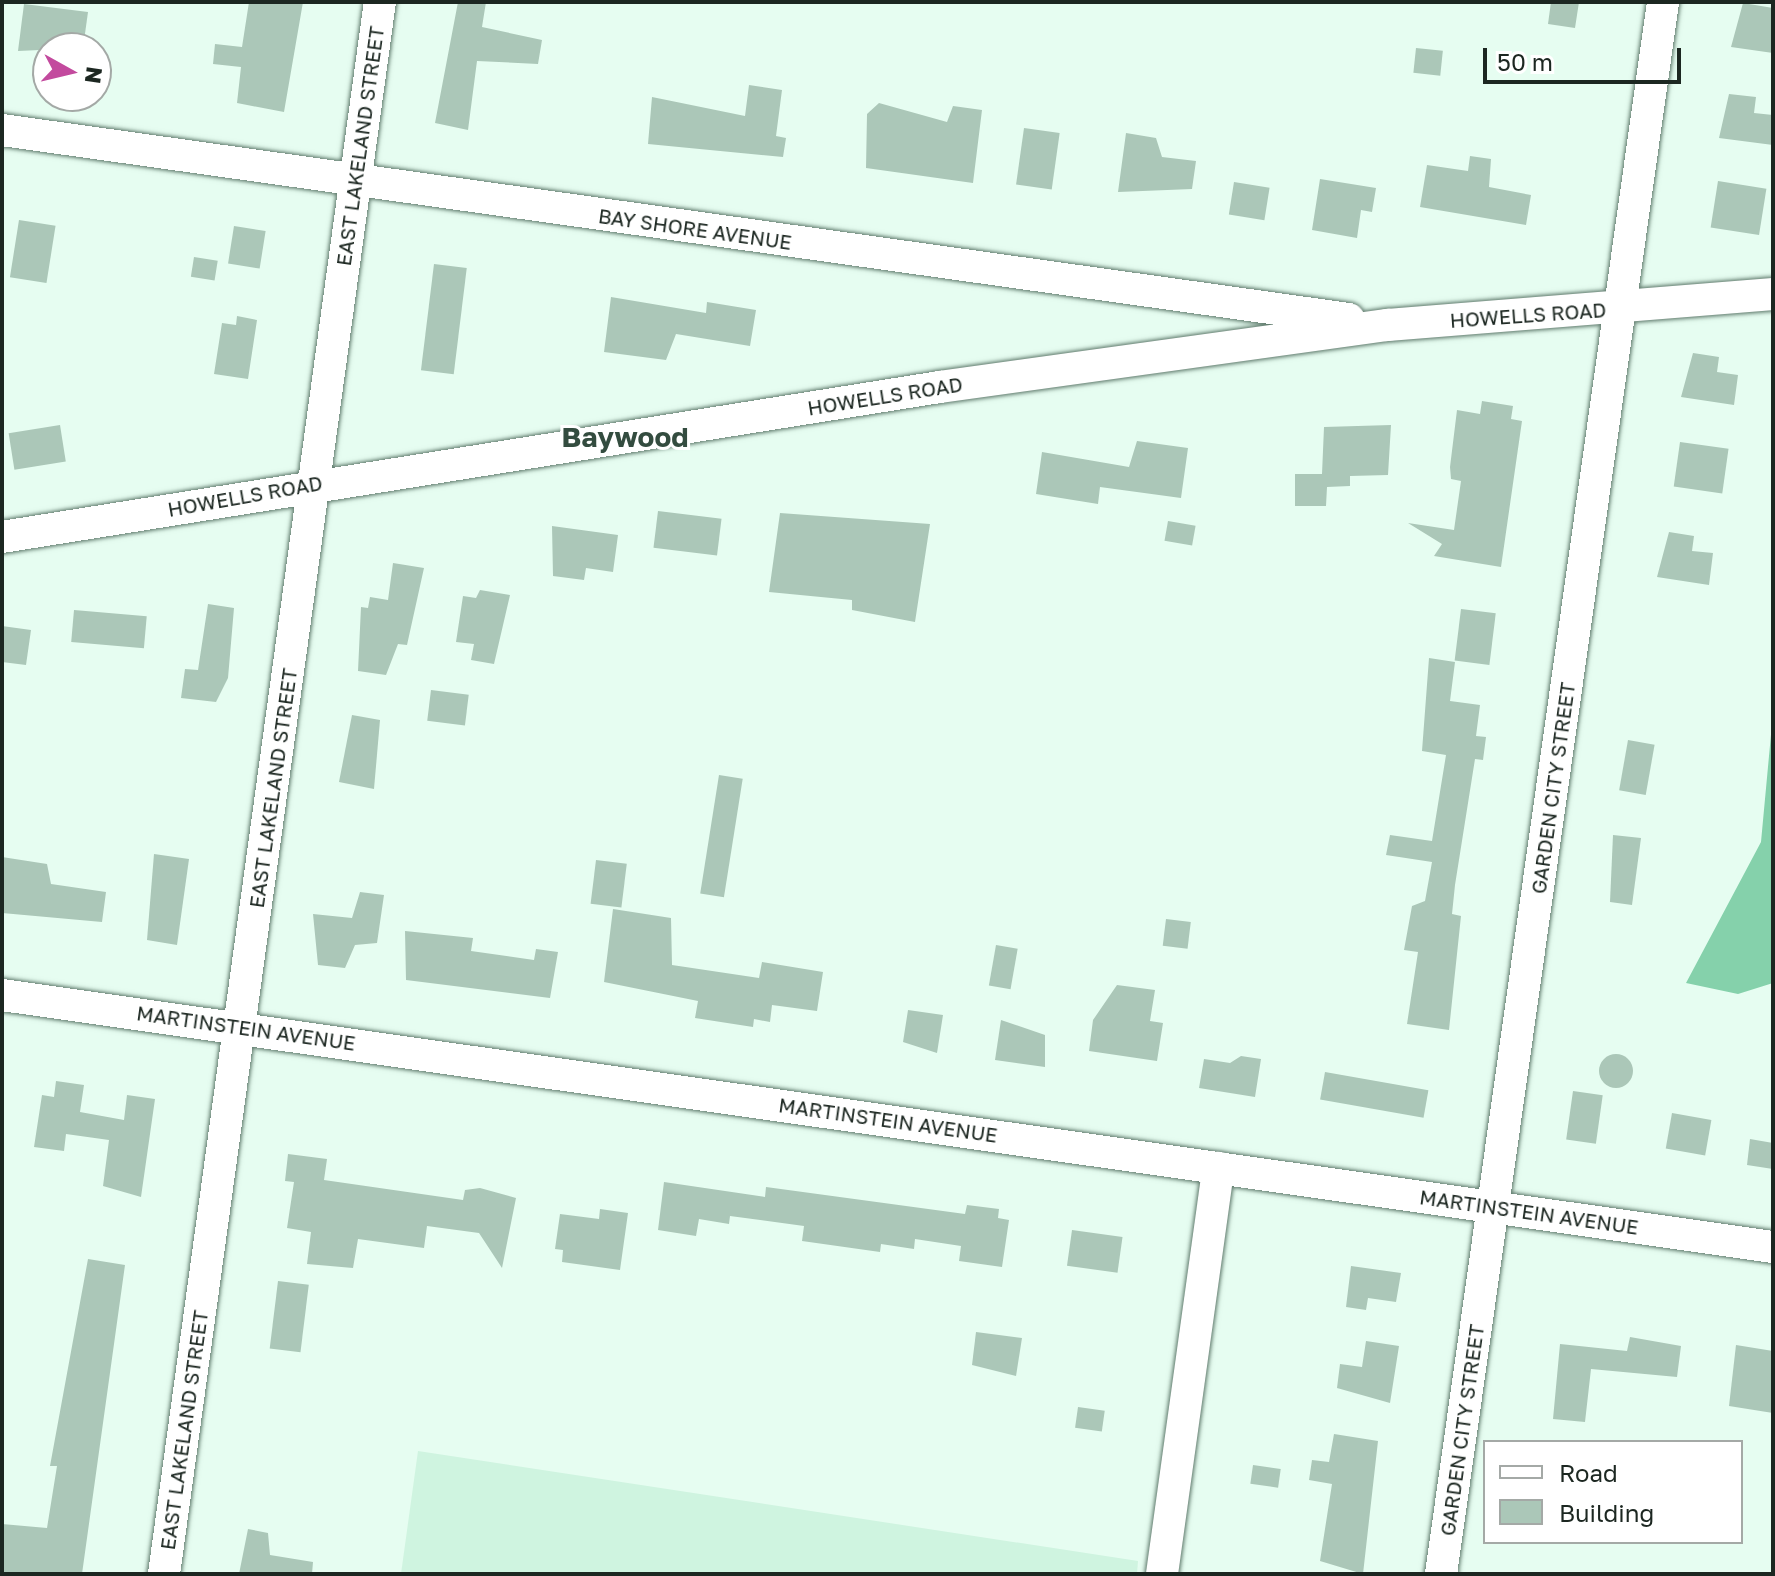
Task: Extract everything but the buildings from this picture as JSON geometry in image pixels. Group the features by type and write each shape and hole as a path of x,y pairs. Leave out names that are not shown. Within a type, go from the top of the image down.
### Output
{"street":[{"name":"EAST LAKELAND STREET","path":"164,1574 380,2"},
{"name":"GARDEN CITY STREET","path":"1441,1574 1663,2"},
{"name":"BAY SHORE AVENUE","path":"2,130 1388,325"},
{"name":"HOWELLS ROAD","path":"2,537 313,484 1388,325 1773,294"},
{"name":"MARTINSTEIN AVENUE","path":"2,995 1773,1247"},
{"path":"1162,1574 1218,1168"}],"shaded area":[{"path":"418,1451 1138,1561 1137,1574 401,1574"}],"green space":[{"path":"1773,713 1773,983 1738,994 1686,983 1761,842"}],"district":[{"name":"Baywood","path":"625,437"}]}
